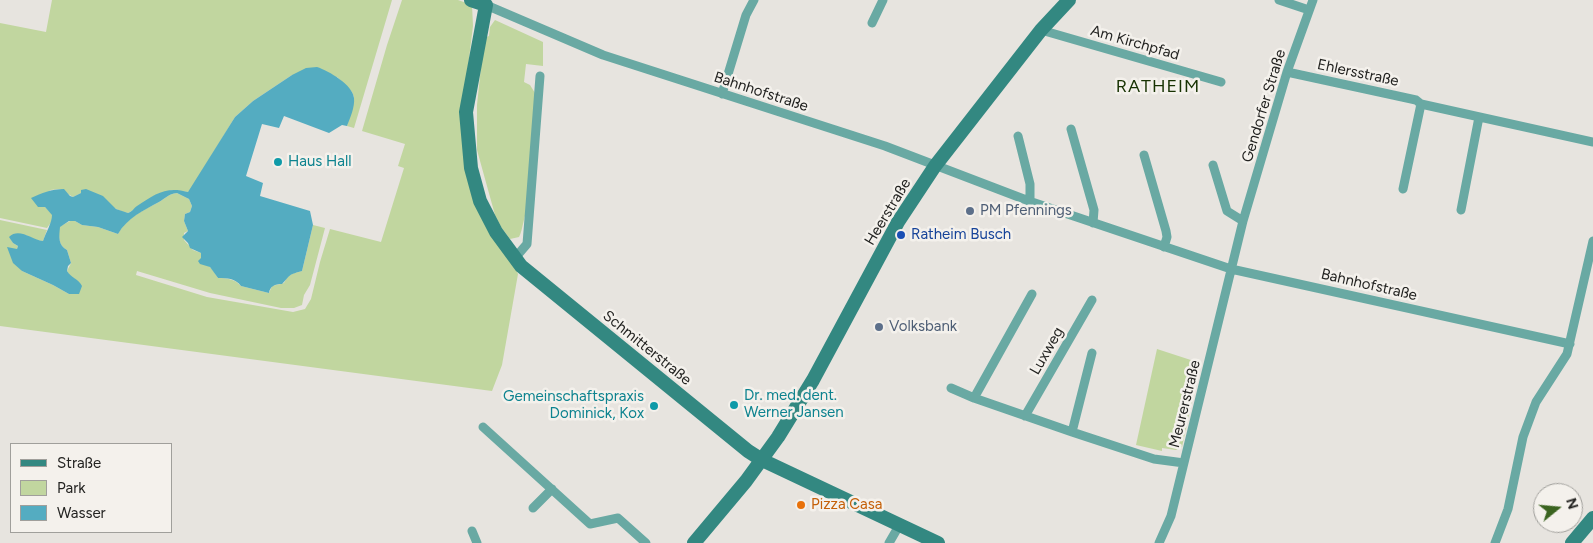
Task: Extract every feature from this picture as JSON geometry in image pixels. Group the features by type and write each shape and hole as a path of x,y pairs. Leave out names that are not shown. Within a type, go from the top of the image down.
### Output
{"main road":[{"path":"471,0 486,3"},
{"name":"Heerstraße","path":"694,543 762,460 778,437 813,380 896,225 935,166 1041,30 1069,0"},
{"name":"Schmitterstraße","path":"486,3 466,112 472,168 480,202 496,232 520,266 634,356 748,451 762,460 938,543"},
{"path":"1572,543 1593,518"}],"street":[{"path":"722,94 746,15 754,0"},
{"path":"872,23 883,0"},
{"path":"1279,0 1309,10"},
{"name":"Gendorfer Straße","path":"1231,269 1243,221 1287,72 1313,0"},
{"name":"Bahnhofstraße","path":"486,3 603,55 885,146 1030,201 1231,269 1570,344"},
{"name":"Am Kirchpfad","path":"1041,30 1221,82"},
{"name":"Ehlersstraße","path":"1287,72 1593,142"},
{"path":"515,258 527,244 540,76"},
{"path":"1403,189 1421,104"},
{"path":"1461,210 1479,117"},
{"path":"1071,129 1094,210 1093,223"},
{"path":"1018,136 1030,184 1030,201"},
{"path":"1144,155 1166,230 1167,238 1164,247"},
{"path":"1213,166 1227,211 1243,221"},
{"path":"1495,543 1508,508 1522,437 1536,402 1567,354 1593,241"},
{"name":"Meurerstraße","path":"1159,543 1171,516 1231,269"},
{"path":"974,398 1032,294"},
{"name":"Luxweg","path":"1025,416 1092,300"},
{"path":"1072,432 1092,353"},
{"path":"951,388 1025,416 1154,459 1184,463"},
{"path":"483,427 590,524 618,518 646,543"},
{"path":"533,508 552,489"},
{"path":"889,543 900,524"},
{"path":"472,531 476,543"}],"green space":[{"path":"52,0 392,0 354,128 347,126 354,97 352,92 337,77 292,75 253,101 235,117 190,191 171,190 128,213 81,193 73,197 60,189 50,190 45,207 53,215 52,221 47,228 0,218 0,23 46,32"},
{"path":"402,0 458,0 472,5 473,26 466,83 467,161 518,274 502,365 492,391 0,326 0,220 47,230 43,241 35,240 26,235 10,237 13,243 18,246 17,249 14,249 22,271 69,294 75,279 67,271 71,263 67,250 64,248 59,237 59,227 70,221 75,221 82,225 98,227 118,234 126,223 136,215 169,195 177,193 189,199 192,206 190,212 185,214 184,221 188,231 184,233 184,240 193,250 201,253 205,263 218,278 231,279 241,286 269,293 272,286 284,283 291,274 302,271 313,225 325,228 310,285 304,295 302,305 294,308 281,308 210,293 137,271 136,275 207,297 293,312 305,309 311,299 330,229 381,242 404,168 398,166 405,144 362,131"},
{"path":"495,20 543,42 543,66 526,64 524,82 530,85 535,93 527,211 519,237 510,239 495,215 477,150 477,105 484,38 489,36 490,27"},
{"path":"1157,349 1200,363 1182,447 1176,450 1162,448 1162,451 1136,445"}],"water":[{"path":"317,67 340,79 353,93 354,105 347,126 342,125 329,133 284,116 279,128 262,124 246,176 263,183 260,196 310,211 313,225 302,271 291,274 282,284 273,286 269,293 241,286 231,279 218,278 210,267 200,264 198,261 201,258 201,253 190,248 182,237 188,231 184,221 185,214 190,212 192,206 189,199 177,193 169,195 136,215 126,223 118,234 98,227 82,225 75,221 69,221 60,227 59,237 64,248 67,250 71,263 67,271 82,286 79,294 69,294 22,271 13,263 7,247 17,249 18,246 9,237 17,233 43,241 51,221 52,215 45,207 38,207 31,198 43,193 64,189 73,197 81,193 81,190 86,189 103,196 116,209 128,213 161,192 180,190 188,192 235,117 253,101 292,75 306,68"}],"place":[{"name":"Haus Hall","path":"278,162"},
{"name":"PM Pfennings","path":"970,211"},
{"name":"Ratheim Busch","path":"901,235"},
{"name":"Volksbank","path":"879,327"},
{"name":"Dr. med. dent. Werner Jansen","path":"734,405"},
{"name":"Gemeinschaftspraxis Dominick, Kox","path":"654,406"},
{"name":"Pizza Casa","path":"801,505"}],"district":[{"name":"RATHEIM","path":"1158,87"}]}
